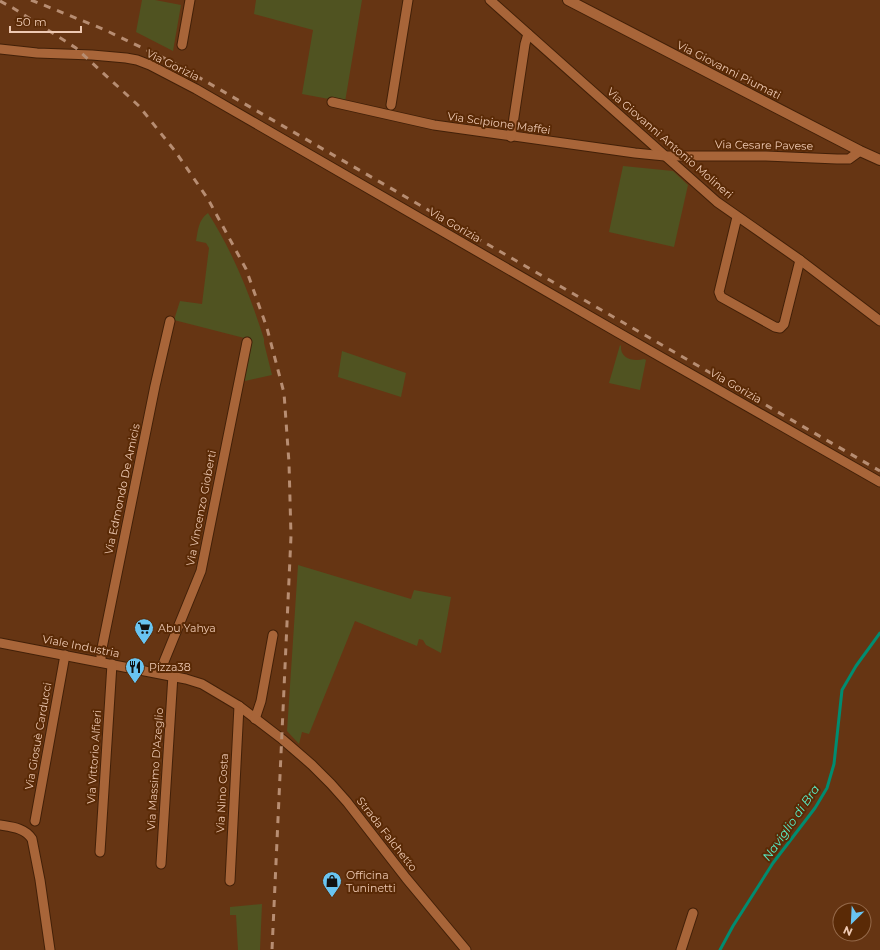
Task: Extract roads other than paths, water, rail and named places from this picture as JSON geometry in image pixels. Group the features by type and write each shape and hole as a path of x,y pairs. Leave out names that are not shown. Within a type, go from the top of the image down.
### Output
{"street":[{"path":"182,45 190,0"},
{"path":"391,106 408,0"},
{"name":"Via Giovanni Antonio Molineri","path":"490,0 701,189 737,217 800,260 880,320"},
{"name":"Via Giovanni Piumati","path":"568,0 880,160"},
{"path":"511,137 525,44 528,34"},
{"name":"Via Gorizia","path":"0,49 37,53 126,58 150,65 196,89 616,332 880,482"},
{"name":"Via Scipione Maffei","path":"332,102 434,125 511,137 665,156"},
{"name":"Via Cesare Pavese","path":"665,156 766,156 837,160 849,159 860,151"},
{"path":"737,217 719,292 720,297 775,327 780,328 784,324 800,260"},
{"name":"Via Edmondo De Amicis","path":"101,662 101,653 170,321"},
{"name":"Via Vincenzo Gioberti","path":"161,673 163,664 201,571 247,342"},
{"path":"256,719 261,701 273,635"},
{"name":"Viale Industria","path":"0,643 173,675 202,684 238,706 282,739"},
{"name":"Via Giosuè Carducci","path":"35,821 65,655"},
{"name":"Via Vittorio Alfieri","path":"100,852 112,664"},
{"name":"Via Massimo D'Azeglio","path":"161,864 173,675"},
{"name":"Via Nino Costa","path":"230,882 238,706"},
{"name":"Strada Falchetto","path":"282,739 331,784 466,950"},
{"path":"0,825 24,831 29,834 32,839 40,880 50,950"},
{"path":"681,950 693,913"}],"waterway":[{"name":"Naviglio di Bra","path":"720,950 733,926 773,863 815,808 827,788 834,764 842,690 856,666 880,633"}],"railway":[{"path":"31,0 103,29 174,63 880,471"},
{"path":"0,1 76,48 139,106 175,151 208,199 246,269 267,328 284,393 289,463 291,536 272,950"}],"place":[{"name":"Abu Yahya","path":"144,645"},
{"name":"Pizza38","path":"135,684"},
{"name":"Officina Tuninetti","path":"332,898"}]}
